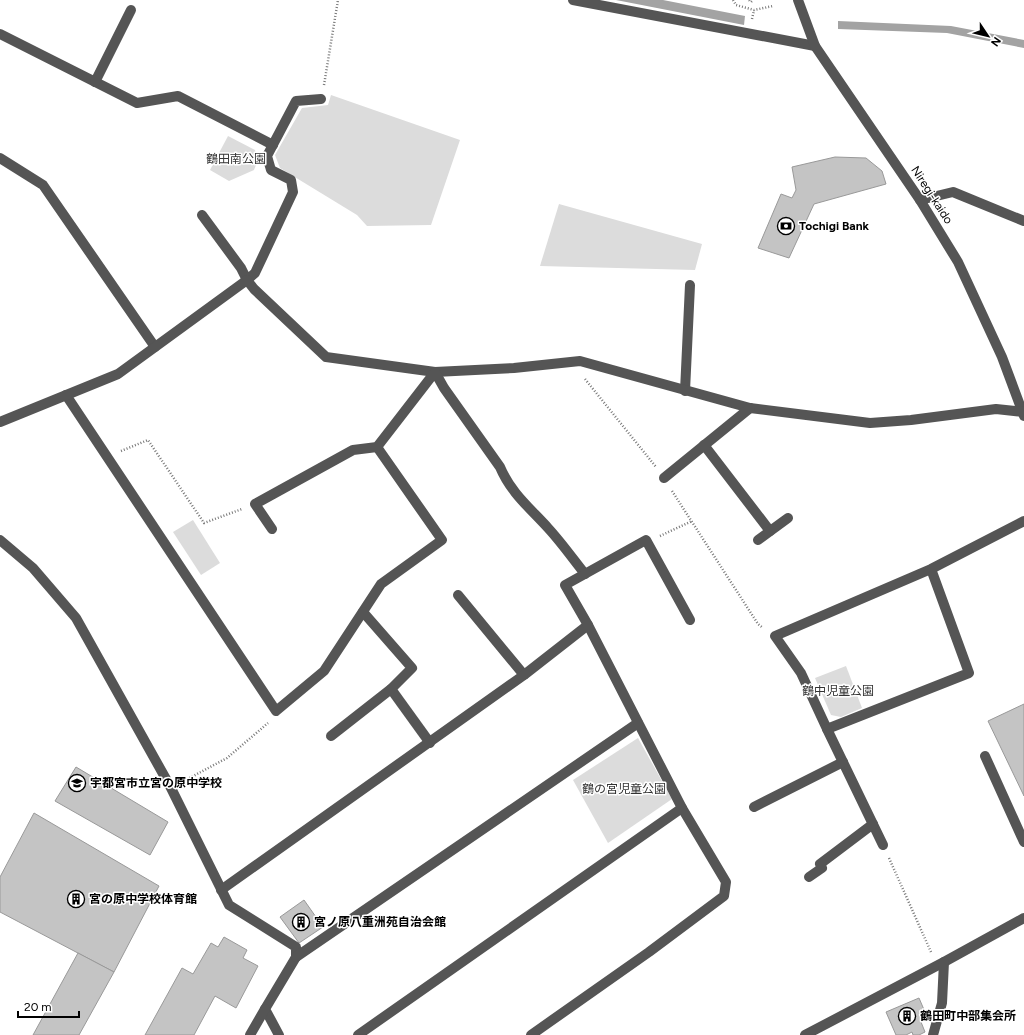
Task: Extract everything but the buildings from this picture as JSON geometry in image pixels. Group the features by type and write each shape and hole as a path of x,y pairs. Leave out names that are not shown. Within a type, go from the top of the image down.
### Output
{"street":[{"path":"573,0 815,46"},
{"name":"Niregi-kaido","path":"798,0 815,46 920,200 958,262 1002,357 1023,413"},
{"path":"95,82 131,10"},
{"path":"0,34 137,103 178,96 273,145"},
{"path":"0,422 118,374 255,273 293,192 290,180 271,170 267,156 296,101 321,99"},
{"path":"0,158 42,185 155,347"},
{"path":"920,200 953,192 1024,221"},
{"path":"202,215 241,268 247,280 254,289 326,357 435,372 514,368 580,361 750,408 870,423 911,420 996,409 1023,413"},
{"path":"685,391 690,285"},
{"path":"272,529 255,504 353,450 377,447 435,372"},
{"path":"435,372 444,388 500,467 506,480 518,498 548,528 585,574"},
{"path":"66,395 276,711 324,671 381,584 442,540 377,447"},
{"path":"664,478 750,408"},
{"path":"704,445 770,531"},
{"path":"758,540 788,518"},
{"path":"883,845 801,673 775,636 931,569 1024,521"},
{"path":"0,540 33,568 76,618 171,788 229,904 296,947 296,957"},
{"path":"531,1035 650,952 724,896 726,882 682,808 588,625 565,585 646,540 690,620"},
{"path":"828,729 969,673 931,569"},
{"path":"458,595 524,675"},
{"path":"331,736 391,689 412,668 363,612"},
{"path":"221,890 524,675 588,625"},
{"path":"391,689 430,742"},
{"path":"250,1035 296,957 310,949 638,723"},
{"path":"985,756 1024,842"},
{"path":"754,807 843,762"},
{"path":"358,1035 682,808"},
{"path":"809,877 822,868 820,864 873,824"},
{"path":"804,1035 1024,918"},
{"path":"933,1035 942,1003 940,964"},
{"path":"265,1009 279,1035"}],"path":[{"path":"321,99 338,0"},
{"path":"733,0 736,5 754,10 773,6"},
{"path":"572,362 664,478 758,624 766,632 775,636"},
{"path":"107,456 148,440 204,523 255,504"},
{"path":"648,542 692,520"},
{"path":"171,788 227,758 274,718 276,711"},
{"path":"883,845 940,964"}],"green space":[{"path":"331,95 460,140 431,225 367,226 357,215 280,168 275,155 302,108 328,105"},
{"name":"鶴田南公園","path":"228,136 255,150 258,160 254,170 229,181 210,170"},
{"path":"559,204 702,244 695,270 540,266"},
{"path":"193,520 220,563 201,575 173,532"},
{"name":"鶴中児童公園","path":"846,666 862,708 841,717 831,715 815,678"},
{"name":"鶴の宮児童公園","path":"638,738 672,799 608,843 573,780"}],"shaded area":[{"path":"616,0 663,0 745,16 744,25"},
{"path":"838,21 951,26 1024,40 1024,48 947,33 838,29"}],"place":[{"name":"Tochigi Bank","path":"786,226"},
{"name":"宇都宮市立宮の原中学校","path":"77,783"},
{"name":"宮の原中学校体育館","path":"76,899"},
{"name":"宮ノ原八重洲苑自治会館","path":"301,922"},
{"name":"鶴田町中部集会所","path":"907,1016"}]}
